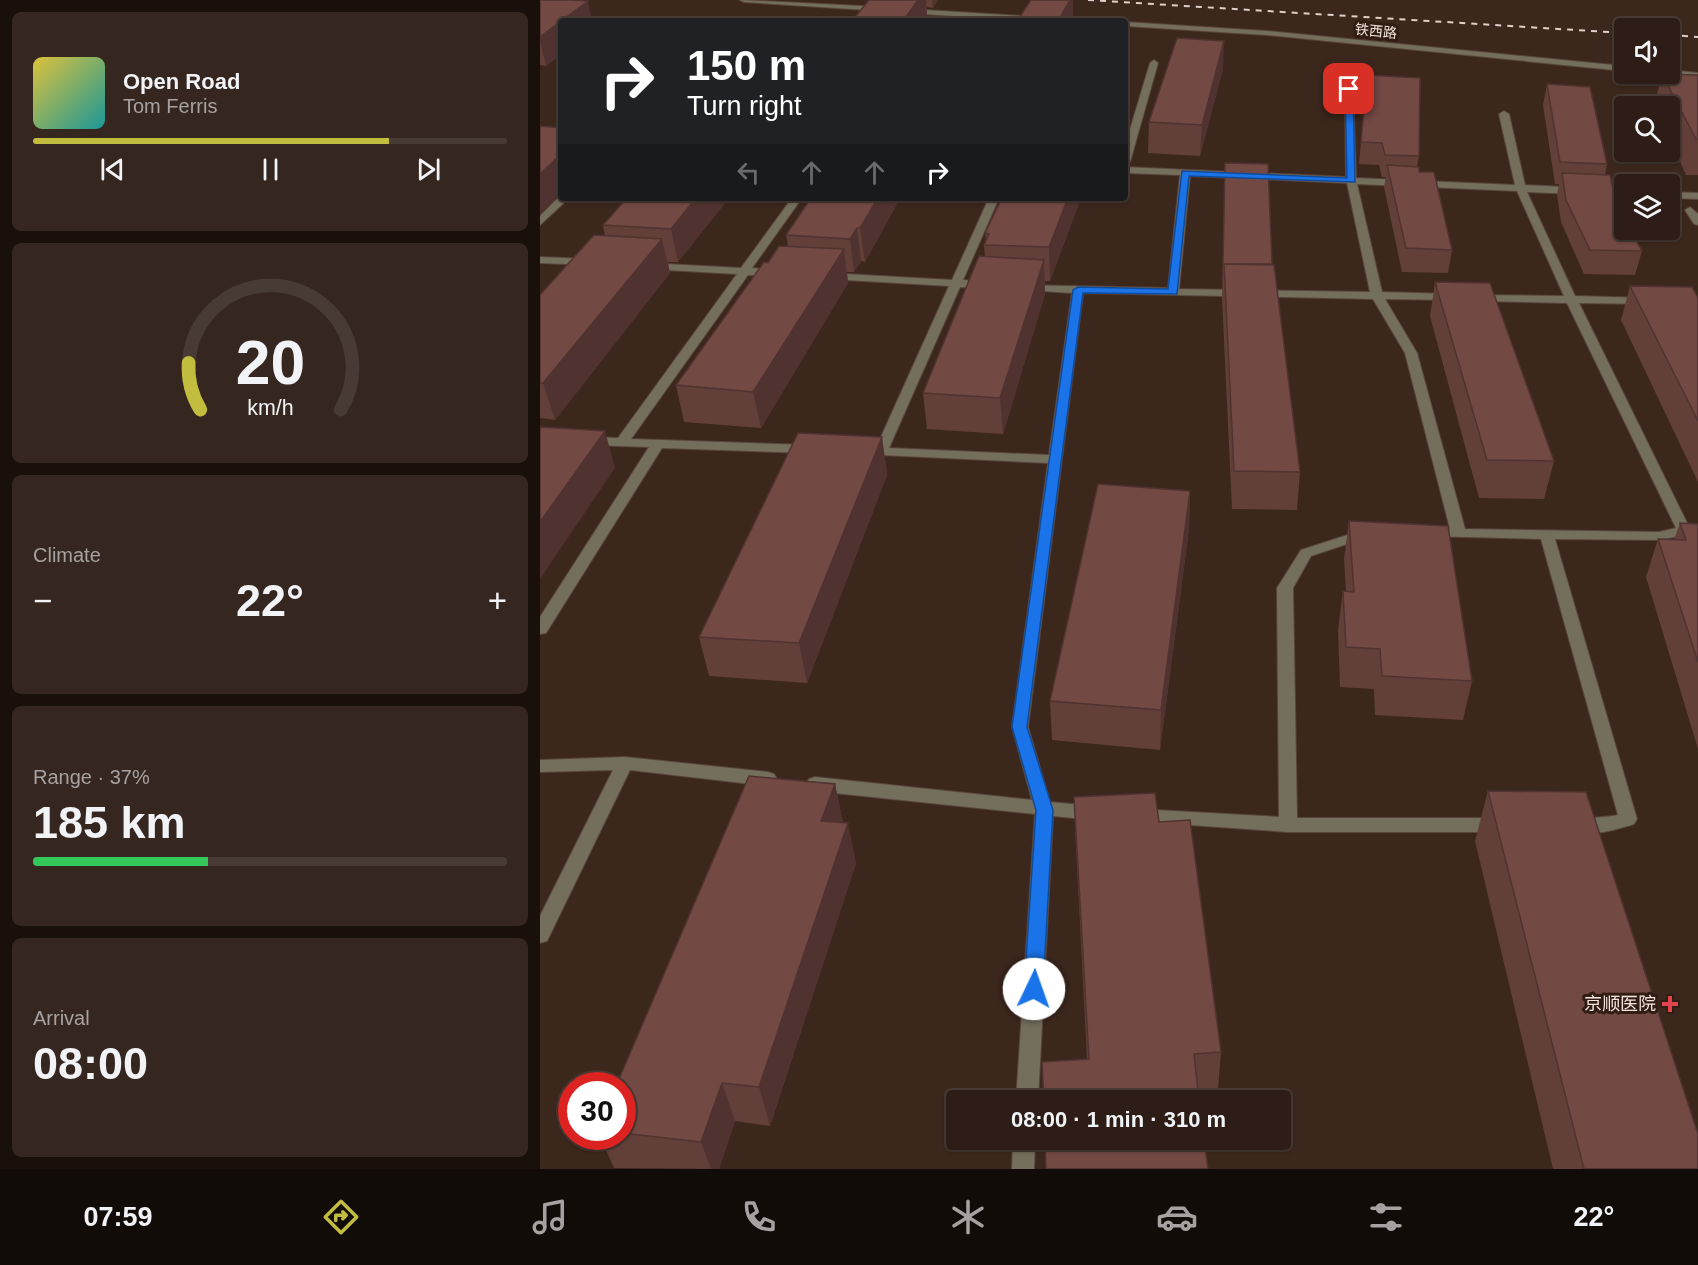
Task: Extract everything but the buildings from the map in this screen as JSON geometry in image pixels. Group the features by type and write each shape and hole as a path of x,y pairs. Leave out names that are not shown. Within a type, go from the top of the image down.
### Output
{"street":[{"path":"744,0 887,10"},
{"path":"898,10 1025,18"},
{"name":"铁西路","path":"1128,24 1267,33 1614,68"},
{"path":"1128,152 1154,63"},
{"path":"1680,74 1698,75"},
{"path":"1349,89 1351,180 1377,296 1411,353 1459,534"},
{"path":"1413,533 1659,536 1684,531 1571,299 1521,189 1504,114"},
{"path":"1128,170 1614,193"},
{"path":"1173,292 1185,173"},
{"path":"1680,195 1698,196"},
{"path":"540,222 561,201"},
{"path":"622,442 795,201"},
{"path":"881,452 993,201"},
{"path":"1690,210 1698,222"},
{"path":"540,260 608,263"},
{"path":"631,265 792,274"},
{"path":"815,275 1078,290 1663,301"},
{"path":"1028,1090 1044,810 1020,727 1078,290"},
{"path":"575,441 822,450"},
{"path":"540,628 658,444"},
{"path":"846,451 1056,459"},
{"path":"1287,825 1285,588 1306,553 1368,533 1379,533"},
{"path":"1547,535 1628,819 1600,826 1565,825"},
{"path":"540,935 625,763"},
{"path":"540,766 625,763 1044,810 1117,815 1287,825 1519,825"},
{"path":"1023,1169 1024,1150"}],"railway":[{"path":"1088,0 1614,32"},
{"path":"1680,36 1698,37"}],"place":[{"name":"京顺医院","path":"1670,1004"}],"route":[{"path":"1034,989 1044,810 1020,727 1078,290 1173,292 1185,173 1351,180 1349,89"}]}
